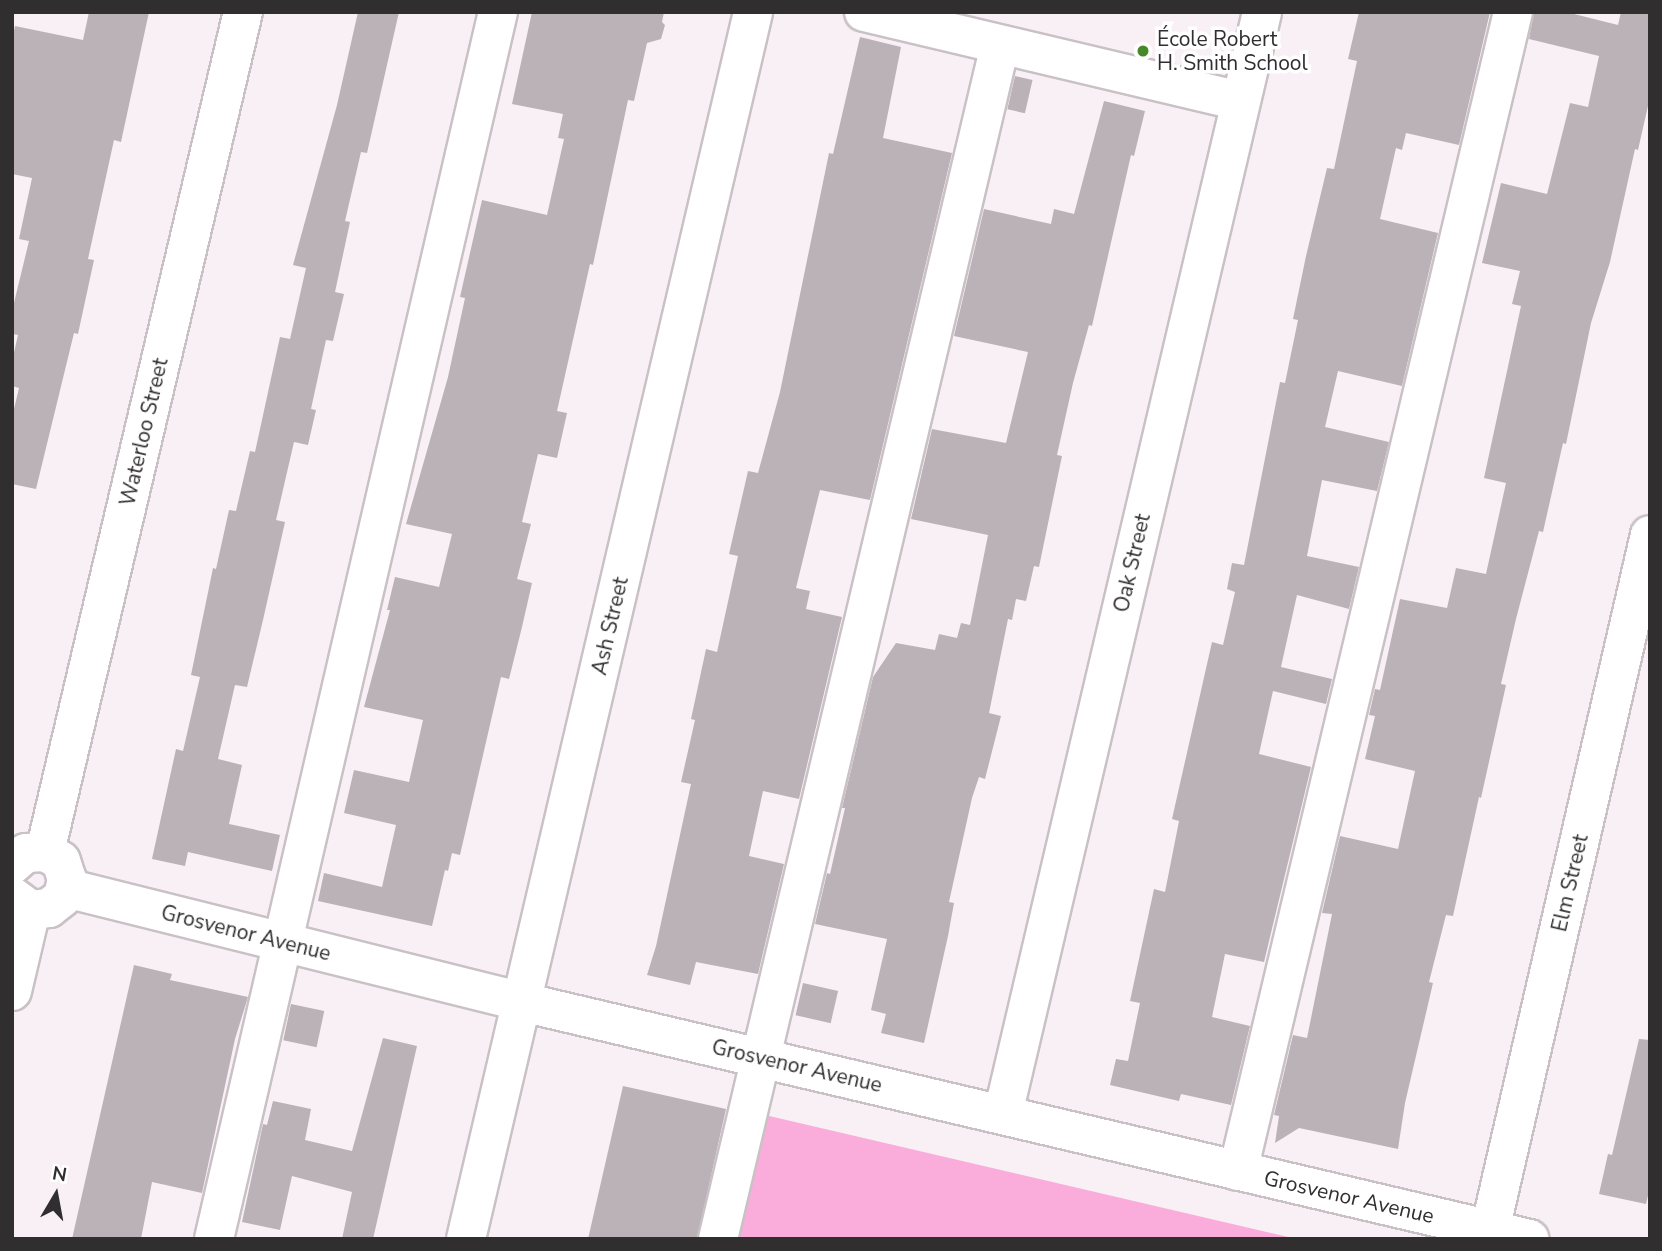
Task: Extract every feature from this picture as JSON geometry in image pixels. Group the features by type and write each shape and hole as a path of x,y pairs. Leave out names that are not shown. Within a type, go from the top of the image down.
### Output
{"street":[{"name":"Waterloo Street","path":"29,858 243,12"},
{"path":"214,1239 498,12"},
{"name":"Ash Street","path":"466,1239 753,12"},
{"path":"864,12 1241,101"},
{"name":"Oak Street","path":"1003,1114 1262,12"},
{"path":"1238,1171 1513,12"},
{"path":"718,1239 1000,45"},
{"name":"Elm Street","path":"1490,1230 1650,535"},
{"path":"12,991 22,903 49,908 63,897 66,888 65,869 61,861 29,858"},
{"name":"Grosvenor Avenue","path":"66,888 522,1002 1529,1239"}],"shaded area":[{"path":"765,1115 1297,1239 736,1239"}],"building":[{"path":"89,12 149,12 121,142 114,140 88,259 94,260 78,334 74,333 36,489 12,484 12,417 19,388 12,386 12,361 18,335 12,334 12,311 29,241 19,239 32,178 12,174 12,40 15,26 83,40"},
{"path":"358,12 399,12 367,153 361,152 345,221 350,222 335,292 344,294 333,341 326,340 311,409 316,410 308,445 294,442 276,520 285,522 247,687 235,685 218,759 242,765 229,824 280,835 272,871 188,852 185,866 152,859 176,749 183,751 200,677 191,675 213,568 216,569 229,510 236,511 250,451 255,452 280,337 290,339 306,268 293,265 337,105"},
{"path":"532,12 664,12 662,22 665,25 661,39 647,43 634,101 628,100 593,265 590,264 557,411 567,413 557,458 538,454 522,522 531,524 517,579 532,583 522,627 509,679 501,677 460,855 452,853 448,871 445,870 432,926 318,901 324,873 382,887 396,825 344,813 354,770 409,782 423,720 364,707 390,610 387,610 395,577 439,587 452,534 406,524 448,377 465,298 460,297 482,200 547,215 564,139 558,138 563,114 512,104"},
{"path":"1359,12 1490,12 1459,145 1406,133 1402,150 1396,148 1380,219 1438,233 1402,386 1338,371 1325,427 1389,442 1377,491 1322,480 1307,556 1359,567 1349,609 1297,595 1281,667 1332,679 1326,704 1273,691 1259,754 1311,767 1264,962 1225,954 1212,1017 1250,1026 1231,1105 1181,1094 1179,1101 1110,1085 1116,1059 1128,1061 1140,1003 1130,1001 1154,889 1165,892 1179,821 1172,819 1212,642 1223,645 1235,592 1227,589 1232,563 1244,565 1280,382 1285,383 1298,320 1293,319 1306,256 1327,168 1334,169 1357,61 1348,59"},
{"path":"1534,12 1566,12 1618,25 1621,12 1650,12 1650,97 1638,150 1635,149 1610,262 1591,323 1566,444 1563,443 1543,532 1539,531 1516,619 1501,684 1506,685 1453,916 1446,915 1429,982 1433,983 1405,1103 1398,1149 1299,1128 1275,1143 1279,1116 1274,1115 1293,1035 1307,1038 1332,914 1322,913 1340,836 1398,849 1415,771 1365,759 1375,716 1369,715 1375,689 1380,690 1400,599 1447,608 1456,568 1486,574 1506,483 1484,478 1521,306 1512,304 1520,271 1482,263 1501,183 1547,194 1570,103 1588,107 1599,56 1529,39"},
{"path":"860,37 901,47 883,138 952,153 870,500 820,490 796,588 810,591 806,609 842,617 799,799 763,791 749,856 784,864 758,974 696,962 690,985 647,975 656,946 691,784 681,782 695,720 691,719 706,649 717,652 738,556 729,554 748,471 758,473 780,392 829,153 833,154"},
{"path":"1015,76 1033,80 1025,113 1007,109"},
{"path":"1104,101 1145,111 1134,156 1131,155 1092,326 1089,325 1073,383 1057,455 1062,456 1039,567 1034,566 1026,601 1016,599 1012,620 1008,619 989,713 1001,716 985,779 979,777 972,798 949,902 954,903 948,936 924,1043 881,1033 886,1014 871,1010 887,939 815,924 827,873 830,874 845,808 842,808 873,677 896,643 935,650 939,634 957,638 961,623 970,625 988,535 911,519 932,429 1006,443 1028,352 954,336 984,209 1051,224 1054,209 1074,214"},
{"path":"134,965 172,974 170,980 248,997 235,1039 202,1193 152,1182 141,1239 72,1239"},
{"path":"803,983 838,991 831,1023 796,1015"},
{"path":"291,1004 324,1011 317,1047 283,1040"},
{"path":"383,1038 417,1046 373,1239 342,1239 352,1192 292,1176 280,1230 242,1222 263,1124 267,1125 273,1101 311,1109 305,1140 352,1151"},
{"path":"1639,1039 1650,1040 1650,1187 1646,1204 1599,1194 1608,1154 1612,1155"},
{"path":"623,1086 726,1109 697,1239 588,1239"}],"place":[{"name":"École Robert H. Smith School","path":"1143,51"}]}
